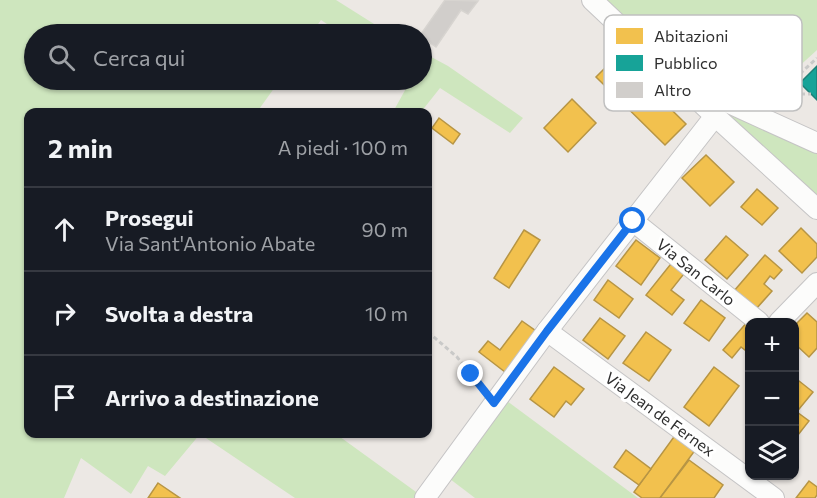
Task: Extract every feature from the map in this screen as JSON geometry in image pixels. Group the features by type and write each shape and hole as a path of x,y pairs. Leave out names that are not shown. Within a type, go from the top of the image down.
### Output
{"street":[{"path":"592,0 608,15"},
{"path":"710,111 817,209"},
{"path":"746,111 817,143"},
{"path":"424,498 547,331 715,116"},
{"name":"Via San Carlo","path":"633,221 754,318"},
{"path":"783,318 817,283"},
{"name":"Via Jean de Fernex","path":"547,331 774,498"}],"path":[{"path":"802,72 817,58"},
{"path":"802,94 811,94"},
{"path":"432,335 457,357 494,403"}],"green space":[{"path":"0,0 336,0 374,24 327,24 321,20 318,24 24,24 24,90 273,90 260,108 24,108 24,438 197,438 165,476 148,466 131,494 81,458 64,498 0,498"},
{"path":"592,0 817,0 817,50 802,64 802,15 609,15"},
{"path":"432,57 523,118 510,133 440,88 424,108 395,108 405,90 432,90"},
{"path":"711,111 747,111 817,141 817,208"},
{"path":"507,401 638,498 475,498 450,479"},
{"path":"206,438 342,438 423,497 421,498 295,498"}],"building: Abitazioni":[{"path":"604,69 604,85 596,77"},
{"path":"572,99 596,123 568,152 544,128"},
{"path":"630,111 673,111 686,124 665,145"},
{"path":"439,118 460,134 453,144 432,128"},
{"path":"706,155 734,182 710,206 682,178"},
{"path":"757,189 778,208 762,225 741,207"},
{"path":"801,228 817,244 817,257 802,273 779,251"},
{"path":"524,230 540,240 509,288 494,278"},
{"path":"726,236 748,255 727,279 705,260"},
{"path":"636,240 660,258 641,285 616,266"},
{"path":"765,255 782,270 774,279 770,276 764,284 772,291 756,309 734,291"},
{"path":"674,260 687,270 671,290 684,300 672,315 646,295"},
{"path":"608,280 633,299 619,318 594,300"},
{"path":"701,300 725,318 709,341 684,323"},
{"path":"807,313 817,322 817,348 809,357 799,348 799,321"},
{"path":"600,318 625,336 608,359 583,340"},
{"path":"522,321 536,331 505,372 479,352 488,341 500,350"},
{"path":"745,324 745,350 741,347 732,358 723,350"},
{"path":"646,332 671,350 649,381 623,363"},
{"path":"554,367 584,389 571,405 566,401 554,417 530,399"},
{"path":"714,367 739,386 709,426 684,407"},
{"path":"799,381 813,392 799,409"},
{"path":"799,414 809,421 799,434"},
{"path":"676,434 696,449 660,498 642,498 634,492"},
{"path":"626,450 651,469 639,485 614,467"},
{"path":"689,460 723,485 714,498 660,498"},
{"path":"809,481 817,487 815,498 796,498"},
{"path":"158,483 180,498 148,498"}],"building: Pubblico":[{"path":"817,66 817,100 802,85 802,81"}],"building: Altro":[{"path":"445,0 478,1 468,14 461,10 436,47 432,44 432,24 428,24"}],"route":[{"path":"471,374 494,403 633,221"}]}
